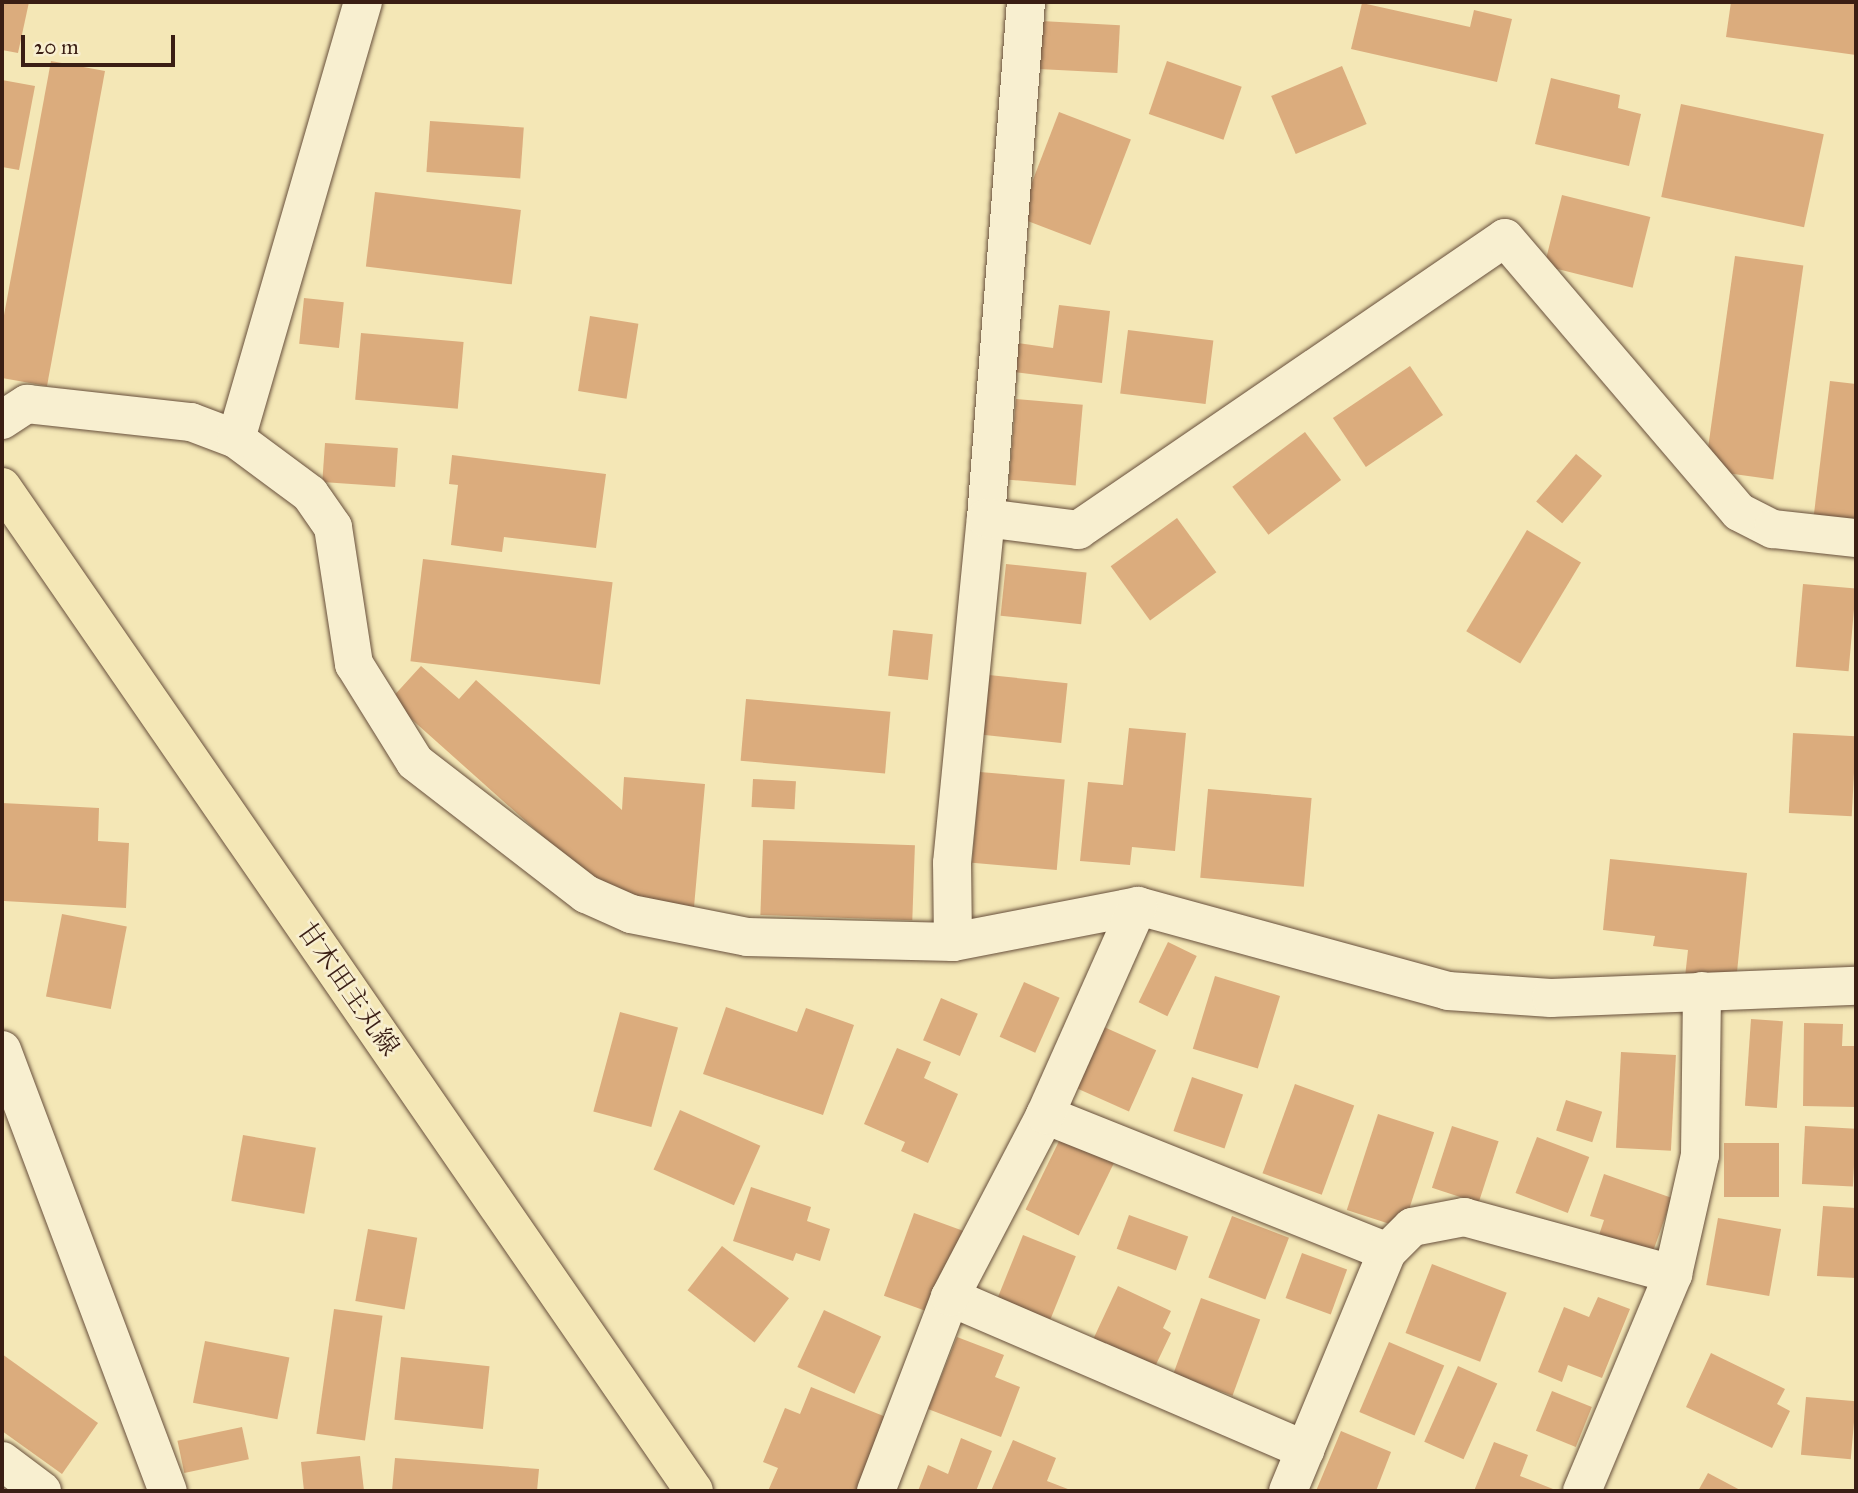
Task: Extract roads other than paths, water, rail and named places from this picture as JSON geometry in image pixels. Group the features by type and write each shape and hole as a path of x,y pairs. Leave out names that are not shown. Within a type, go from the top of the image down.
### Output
{"main road":[{"name":"甘木田主丸線","path":"2,487 694,1491"}],"street":[{"path":"236,439 363,2"},
{"path":"953,942 952,863 986,518 1027,2"},
{"path":"986,518 1078,530 1505,238 1739,512 1773,528 1856,538"},
{"path":"2,420 27,404 191,422 236,439 310,494 333,527 354,664 415,762 586,894 631,914 747,937 953,942 1138,906 1448,991 1550,998 1856,986"},
{"path":"876,1491 950,1297 1045,1115 1138,906"},
{"path":"1582,1491 1673,1274 1700,1155 1702,991"},
{"path":"2,1050 167,1491"},
{"path":"1045,1115 1387,1252"},
{"path":"1288,1491 1387,1252 1412,1227 1464,1217 1673,1274"},
{"path":"950,1297 1305,1450"},
{"path":"2,1461 42,1491"}]}
